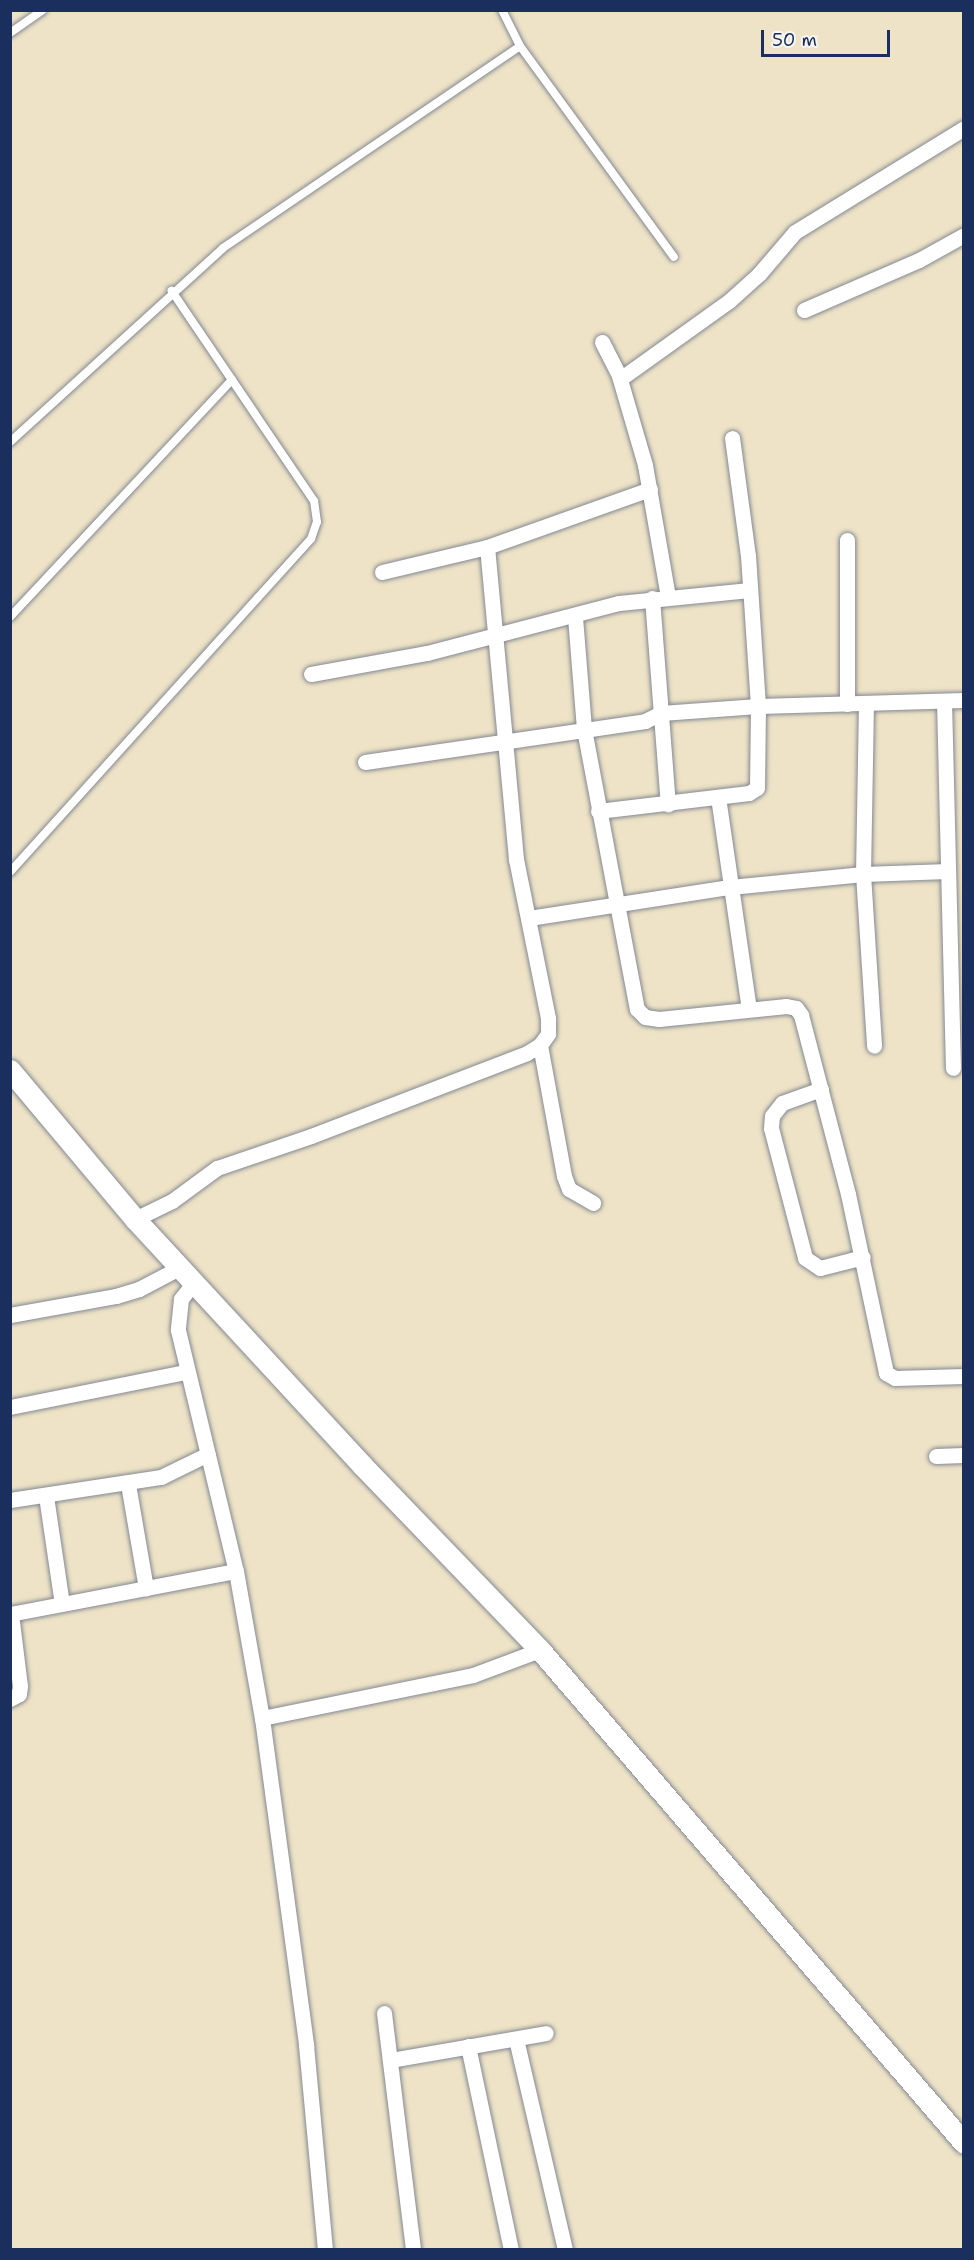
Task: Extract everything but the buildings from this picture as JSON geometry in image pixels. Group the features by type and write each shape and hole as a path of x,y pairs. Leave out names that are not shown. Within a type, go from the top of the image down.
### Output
{"street":[{"path":"620,379 729,301 759,274 795,232 963,128"},
{"path":"804,310 919,260 963,235"},
{"path":"602,342 620,379 650,489 668,597"},
{"path":"598,811 718,797 757,788 758,706 744,515 732,438"},
{"path":"382,572 487,547 650,489"},
{"path":"847,540 847,704"},
{"path":"135,1219 172,1200 217,1168 322,1132 540,1045 548,1034 548,1018 516,859 498,635 487,547"},
{"path":"311,674 498,635 652,598 749,590"},
{"path":"652,598 668,804"},
{"path":"575,617 584,729 598,811 620,902 637,1008 645,1017 796,1008 801,1015 821,1089 863,1257 886,1373 903,1378 963,1376"},
{"path":"945,700 953,1068"},
{"path":"365,762 645,721 661,713 758,706 963,700"},
{"path":"866,703 863,873 874,1046"},
{"path":"718,797 749,1009"},
{"path":"529,918 620,902 730,887 863,873 948,871"},
{"path":"540,1045 564,1176 569,1189 593,1203"},
{"path":"10,1070 135,1219 362,1465 540,1650 963,2143"},
{"path":"821,1089 777,1108 771,1128 810,1265 820,1268 863,1257"},
{"path":"10,1315 116,1296 188,1274"},
{"path":"188,1274 177,1313 185,1372 208,1454 236,1571 262,1718 305,2033 325,2250"},
{"path":"10,1407 185,1372"},
{"path":"10,1500 128,1485 161,1477 208,1454"},
{"path":"936,1456 963,1455"},
{"path":"128,1485 146,1588"},
{"path":"46,1496 63,1604"},
{"path":"10,1699 19,1694 20,1686 11,1614 236,1571"},
{"path":"262,1718 473,1675 540,1650"},
{"path":"384,2013 412,2250"},
{"path":"390,2060 546,2033"},
{"path":"516,2039 566,2250"},
{"path":"468,2046 511,2250"}],"lane":[{"path":"10,33 43,10"},
{"path":"502,10 520,46 674,257"},
{"path":"10,442 172,291 223,248 520,46"},
{"path":"10,872 311,539 317,522 314,501 172,291"},
{"path":"10,617 232,380"}]}
